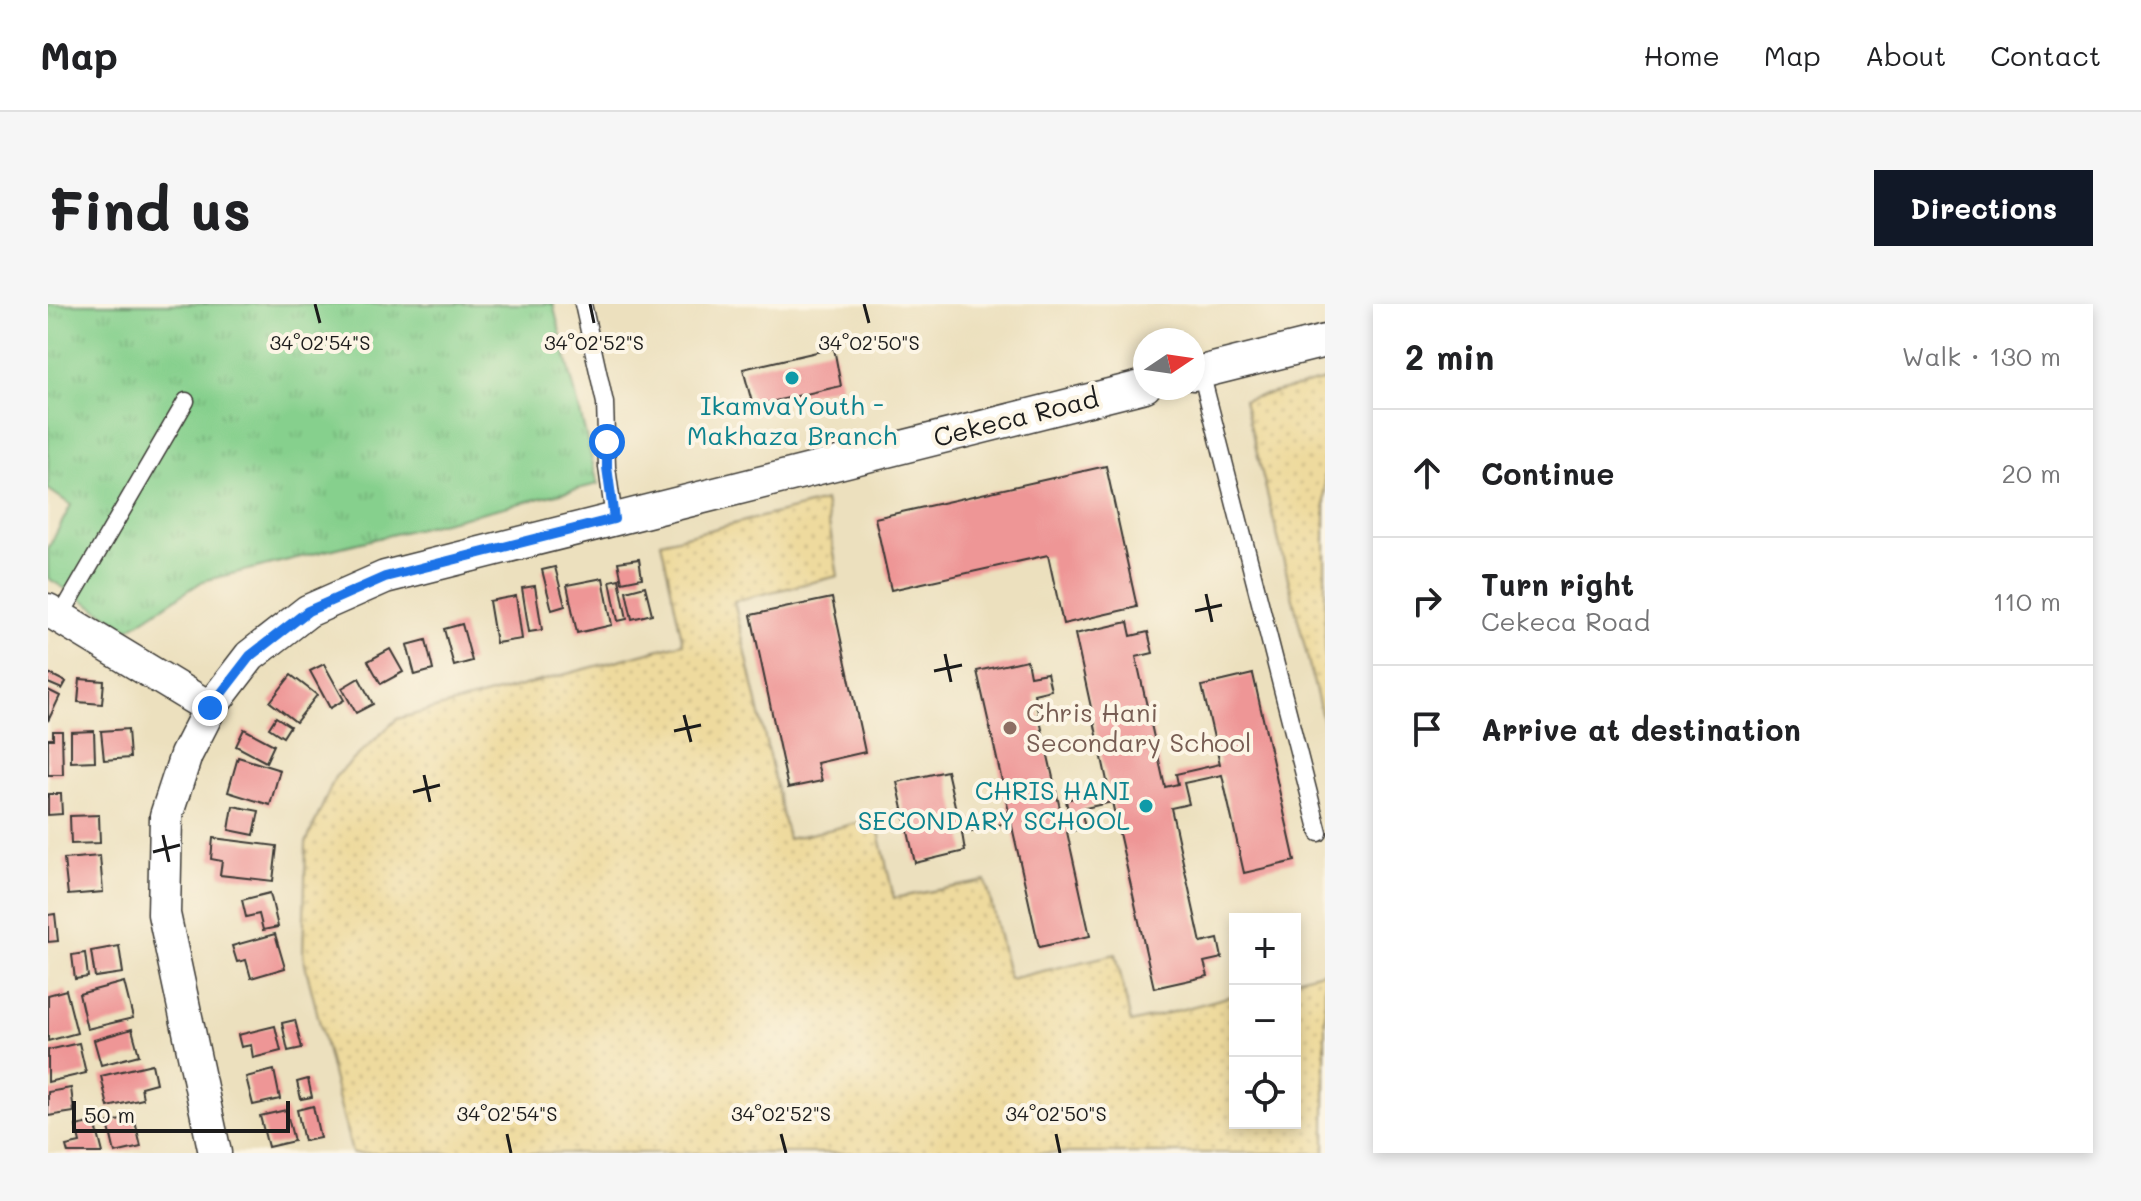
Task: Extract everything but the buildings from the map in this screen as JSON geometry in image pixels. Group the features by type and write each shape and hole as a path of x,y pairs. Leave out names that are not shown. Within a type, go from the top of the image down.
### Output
{"street":[{"path":"1205,371 1325,341"},
{"name":"Cekeca Road","path":"215,1153 164,914 166,816 186,755 210,708 250,656 308,611 385,577 1133,389"},
{"path":"54,614 210,708"}],"lane":[{"path":"583,304 605,403 607,467 614,519"},
{"path":"1204,400 1319,833"},
{"path":"54,614 186,401"}],"green space":[{"path":"48,304 553,304 598,484 203,581 129,629 48,578 48,549 71,505 48,489"}],"sand":[{"path":"1325,380 1325,729 1244,400"},
{"path":"825,501 838,576 734,601 788,839 876,819 894,898 986,881 1009,979 1116,954 1131,1023 1229,997 1229,1129 1301,1129 1301,977 1325,971 1325,1153 352,1153 303,956 306,843 335,777 397,719 683,643 661,542"}],"place":[{"name":"IkamvaYouth - Makhaza Branch","path":"792,378"},
{"name":"Chris Hani Secondary School","path":"1010,728"},
{"name":"CHRIS HANI SECONDARY SCHOOL","path":"1146,806"}],"route":[{"path":"210,708 250,656 308,611 385,577 614,519 607,442"}]}
